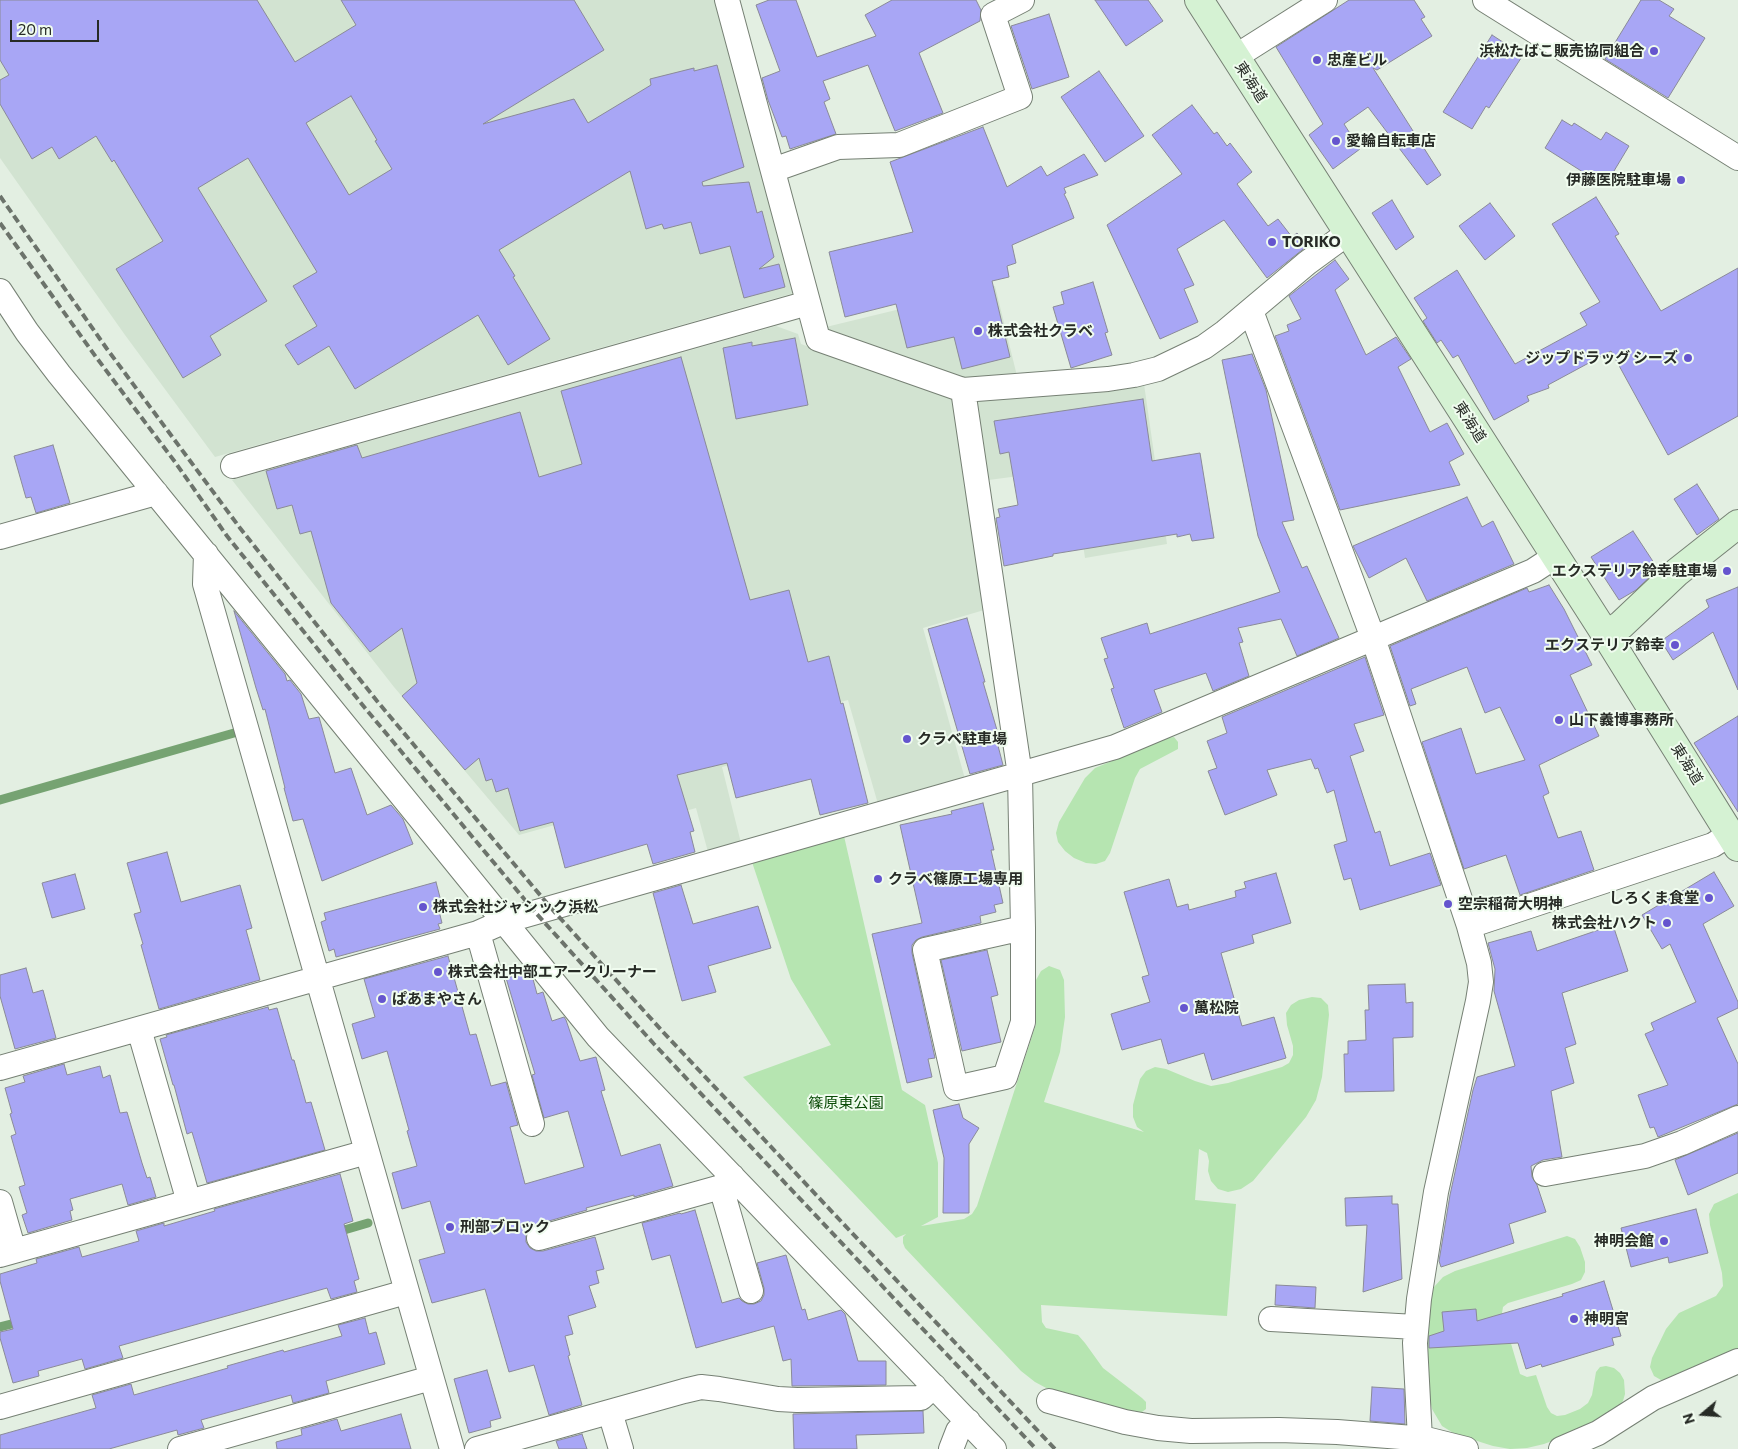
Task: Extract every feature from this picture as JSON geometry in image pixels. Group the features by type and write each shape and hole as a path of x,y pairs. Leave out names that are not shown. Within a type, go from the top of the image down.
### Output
{"street":[{"path":"727,0 818,339 963,390 1108,379 1134,375 1158,369 1204,347 1307,263 1348,233"},
{"path":"773,170 838,147 899,145 1020,97 993,15 1022,0"},
{"name":"東海道","path":"1199,0 1556,556 1734,840"},
{"path":"1235,57 1325,0"},
{"path":"1485,0 1737,156"},
{"path":"0,291 48,360 598,1037 726,1181 934,1386 994,1449"},
{"path":"232,466 808,303"},
{"path":"1251,310 1373,638 1469,926 1479,963 1481,982 1478,1001 1436,1192 1419,1299 1416,1327 1416,1365 1420,1439"},
{"path":"963,390 1020,775 1023,928 1023,1022 1005,1077 956,1088 925,950 1023,928"},
{"path":"0,537 156,493"},
{"path":"1606,635 1621,625 1676,573 1738,524"},
{"path":"206,554 206,584 452,1449"},
{"path":"0,1068 478,933 505,921 1089,755 1141,737 1533,571 1556,556"},
{"path":"1469,926 1713,845 1734,840"},
{"path":"478,933 532,1124"},
{"path":"139,1029 189,1202"},
{"path":"1545,1174 1645,1156 1682,1143 1738,1118"},
{"path":"0,1202 7,1253 367,1152"},
{"path":"539,1238 726,1181"},
{"path":"726,1181 750,1291"},
{"path":"0,1407 406,1292"},
{"path":"1271,1319 1416,1327"},
{"path":"1561,1449 1598,1433 1653,1398 1738,1361"},
{"path":"180,1449 431,1378"},
{"path":"477,1449 684,1391 701,1388 797,1400 921,1398 934,1386"},
{"path":"1049,1401 1125,1422 1158,1428 1191,1431 1279,1430 1337,1432 1420,1439 1466,1449"},
{"path":"610,1412 621,1449"},
{"path":"951,1449 958,1431 968,1421"}],"shaded area":[{"path":"0,0 715,0 794,293 215,457 125,335 0,158"},
{"path":"995,286 1017,376 964,379 827,330 826,327"},
{"path":"776,326 798,334 801,344 960,401 991,608 923,628 965,779 878,804 848,700 803,712 811,743 722,767 741,843 708,852 696,808 632,826 626,805 519,835 394,687 232,480"},
{"path":"1144,384 1167,544 1085,558 1072,469 981,481 969,401 1109,390"}],"green space":[{"path":"1174,737 1178,742 1178,749 1140,769 1135,778 1110,853 1105,861 1096,864 1086,863 1074,858 1065,851 1058,842 1056,833 1059,822 1085,778 1095,768"},
{"name":"篠原東公園","path":"844,836 902,1090 925,1105 938,1163 938,1217 921,1226 964,1219 972,1214 977,1206 1036,1024 1036,980 1041,971 1049,966 1060,970 1064,980 1065,1017 1060,1052 1044,1102 1144,1132 1137,1127 1133,1117 1133,1105 1140,1079 1146,1071 1155,1067 1166,1069 1211,1086 1282,1067 1289,1063 1293,1055 1286,1013 1291,1005 1299,1000 1312,997 1321,998 1328,1005 1329,1015 1322,1077 1316,1100 1306,1117 1253,1181 1241,1189 1228,1192 1218,1189 1211,1181 1208,1171 1209,1161 1207,1153 1199,1149 1195,1200 1236,1204 1227,1316 1041,1305 1042,1322 1046,1328 1078,1335 1103,1368 1146,1402 1146,1409 1142,1412 1127,1411 1050,1390 1035,1382 1021,1371 905,1248 903,1237 906,1234 896,1238 743,1077 831,1045 791,979 752,862"},
{"path":"1738,1193 1738,1349 1670,1378 1661,1380 1654,1376 1650,1367 1652,1358 1666,1329 1679,1313 1716,1296 1723,1286 1709,1214 1714,1204"},
{"path":"1567,1236 1575,1239 1585,1262 1585,1272 1581,1280 1508,1303 1503,1307 1502,1313 1520,1374 1527,1377 1536,1375 1547,1407 1551,1413 1557,1416 1580,1409 1588,1403 1592,1395 1596,1372 1600,1367 1614,1368 1620,1373 1624,1380 1625,1394 1623,1401 1608,1414 1576,1432 1527,1448 1510,1449 1493,1446 1455,1434 1442,1426 1432,1409 1428,1392 1426,1343 1430,1300 1434,1287 1443,1277 1455,1271"}],"building":[{"path":"0,0 257,0 295,62 356,25 341,0 574,0 604,50 483,124 574,99 588,123 651,85 650,79 694,68 694,71 717,65 744,167 702,182 703,186 749,182 757,213 762,211 774,257 759,269 779,264 785,287 744,298 730,246 700,254 691,222 664,229 662,224 646,229 630,171 499,250 550,339 508,365 478,315 355,389 329,346 298,365 285,345 317,326 293,286 317,272 248,158 198,188 267,301 210,336 221,355 183,378 116,269 163,241 114,160 112,162 96,136 59,159 52,147 32,159 0,104 0,80 9,75 0,60","holes":["351,96 377,140 375,141 392,169 349,195 306,123"]},
{"path":"769,0 796,0 817,57 876,36 865,15 892,0 976,0 981,10 980,21 919,53 943,113 895,131 868,65 823,81 830,99 824,102 836,134 790,149 786,136 782,137 762,78 780,71 756,5"},
{"path":"1095,0 1148,0 1163,21 1126,46"},
{"path":"1349,0 1414,0 1425,17 1421,19 1432,36 1377,70 1373,68 1441,175 1427,185 1368,107 1344,124 1360,149 1333,169 1309,135 1323,124 1276,47"},
{"path":"1641,0 1659,0 1674,9 1669,16 1705,38 1668,98 1605,59"},
{"path":"1049,14 1069,77 1032,89 1011,26"},
{"path":"1492,35 1523,55 1489,108 1486,106 1472,129 1443,112"},
{"path":"1099,71 1144,136 1105,162 1061,97"},
{"path":"1192,105 1214,134 1217,132 1227,146 1230,143 1252,172 1237,184 1268,226 1278,219 1292,237 1297,233 1307,246 1267,278 1224,220 1177,249 1194,285 1184,289 1198,322 1160,339 1107,225 1182,174 1152,135"},
{"path":"1562,120 1572,126 1574,123 1601,140 1606,132 1629,146 1605,186 1545,148"},
{"path":"983,127 1007,187 1041,166 1047,176 1084,154 1098,175 1064,188 1066,193 1064,194 1074,218 1012,245 1016,263 1007,266 1009,277 992,281 1010,357 962,369 954,337 907,348 896,304 845,317 829,252 913,232 890,162"},
{"path":"1596,197 1619,234 1615,236 1661,311 1738,268 1738,416 1668,455 1611,351 1548,385 1549,388 1527,396 1529,401 1494,420 1458,355 1453,358 1441,340 1437,343 1423,321 1427,318 1414,298 1457,270 1515,364 1587,325 1580,313 1600,302 1552,224"},
{"path":"1392,200 1414,237 1396,250 1372,213"},
{"path":"1490,203 1515,236 1485,260 1459,226"},
{"path":"1335,260 1349,279 1335,290 1366,355 1396,337 1411,359 1398,367 1430,432 1447,423 1464,454 1449,462 1460,485 1340,510 1275,336 1289,331 1287,325 1301,319 1289,296"},
{"path":"1093,282 1108,332 1105,333 1112,355 1071,368 1053,307 1064,304 1061,292"},
{"path":"795,338 808,405 736,419 723,348 752,342 752,346"},
{"path":"1252,354 1266,390 1294,520 1282,522 1302,568 1307,566 1339,638 1297,656 1281,619 1238,628 1243,642 1239,643 1249,676 1213,691 1206,673 1154,690 1162,712 1124,728 1111,689 1114,688 1104,659 1108,658 1101,638 1147,623 1150,634 1280,592 1258,536 1222,360"},
{"path":"681,357 750,600 789,590 808,662 829,656 868,803 820,815 811,779 736,798 727,763 677,775 694,831 690,832 695,852 653,864 647,844 565,868 553,822 520,831 508,788 496,792 492,779 486,781 479,758 465,770 402,696 417,683 402,628 370,652 331,603 311,531 300,534 292,505 277,509 266,471 357,445 362,458 520,412 539,477 582,464 561,391"},
{"path":"1143,399 1152,461 1200,453 1214,538 1192,541 1190,534 1177,537 1177,534 1053,554 1053,556 1004,566 996,518 1000,517 998,509 1018,505 1009,452 1000,454 994,421"},
{"path":"53,445 70,503 36,513 31,497 26,498 14,456"},
{"path":"1697,484 1719,519 1697,535 1674,499"},
{"path":"1467,497 1482,527 1493,521 1514,564 1427,601 1406,558 1369,578 1353,546"},
{"path":"1633,531 1658,569 1636,590 1619,600 1591,557"},
{"path":"1549,585 1564,609 1592,665 1570,675 1599,736 1539,765 1549,793 1543,796 1558,838 1581,831 1594,870 1520,895 1506,855 1464,869 1422,742 1461,728 1476,774 1525,760 1500,707 1485,713 1467,667 1411,689 1416,704 1410,706 1390,646 1527,588 1529,592"},
{"path":"1738,587 1738,690 1713,632 1673,660 1661,641 1709,607 1706,600"},
{"path":"234,611 285,674 287,681 290,680 301,694 309,719 319,717 335,773 351,768 367,815 391,805 403,819 413,844 322,881 303,819 293,821 265,709 263,710 256,688"},
{"path":"967,618 999,737 996,738 1003,765 970,774 928,629"},
{"path":"1365,657 1384,715 1354,724 1364,751 1350,756 1375,833 1380,831 1390,866 1430,853 1441,885 1360,910 1351,878 1344,880 1334,845 1347,841 1334,790 1327,793 1318,768 1315,769 1311,759 1267,770 1277,795 1225,815 1208,771 1217,768 1207,741 1227,733 1222,717"},
{"path":"1738,716 1738,812 1694,743"},
{"path":"983,803 994,850 991,850 1003,903 994,905 996,912 980,916 981,923 922,937 912,945 912,953 935,1058 928,1059 932,1077 907,1083 872,934 922,923 900,825 952,814 951,811"},
{"path":"167,852 181,902 240,885 252,928 246,930 260,980 159,1009 134,914 141,912 127,863"},
{"path":"1714,872 1734,906 1703,924 1738,1002 1738,1008 1717,1018 1738,1064 1738,1104 1658,1137 1654,1127 1650,1128 1638,1095 1668,1085 1645,1034 1654,1030 1651,1023 1696,1002 1670,944 1662,949 1642,915"},
{"path":"1276,873 1291,923 1252,935 1254,943 1221,953 1242,1026 1274,1017 1286,1058 1212,1080 1204,1053 1168,1064 1161,1039 1122,1050 1111,1014 1150,1002 1142,977 1149,975 1124,892 1169,879 1177,907 1188,904 1189,910 1236,897 1235,891 1246,888 1244,882"},
{"path":"75,874 85,909 52,918 42,883"},
{"path":"436,882 443,909 439,911 442,923 438,924 440,929 336,957 334,949 329,951 321,922 326,920 324,913"},
{"path":"681,885 693,924 758,906 771,948 708,966 716,992 682,1001 653,893"},
{"path":"1613,925 1628,971 1562,993 1576,1044 1565,1048 1574,1083 1551,1091 1562,1157 1543,1160 1531,1166 1532,1177 1537,1185 1546,1212 1509,1224 1514,1243 1441,1267 1439,1261 1450,1195 1477,1077 1515,1066 1494,991 1495,969 1488,943 1531,931 1537,951"},
{"path":"987,950 998,995 991,997 1001,1042 962,1051 941,960"},
{"path":"448,956 470,1035 476,1034 491,1086 506,1082 518,1125 510,1127 525,1184 584,1167 568,1111 544,1118 532,1075 535,1074 506,978 528,972 533,979 537,994 543,992 552,1021 564,1017 566,1020 580,1061 596,1057 605,1090 601,1091 621,1156 660,1144 673,1186 586,1208 587,1210 535,1225 526,1234 526,1242 530,1248 536,1251 543,1251 595,1237 604,1269 596,1271 599,1283 589,1286 596,1307 568,1316 573,1334 565,1336 570,1355 568,1356 582,1405 549,1415 534,1365 509,1372 485,1289 432,1303 419,1260 445,1253 430,1201 402,1209 392,1173 417,1166 407,1131 409,1130 387,1051 362,1059 352,1024 375,1017 364,979"},
{"path":"26,968 33,993 43,990 56,1038 15,1049 0,996 0,975"},
{"path":"1405,984 1406,1003 1413,1002 1413,1037 1393,1038 1394,1091 1345,1092 1344,1054 1348,1054 1348,1041 1366,1040 1365,1010 1369,1010 1368,985"},
{"path":"268,1007 269,1010 277,1008 306,1103 311,1102 325,1150 207,1183 192,1132 187,1134 160,1039 167,1037 166,1035"},
{"path":"64,1064 67,1075 100,1066 103,1078 110,1075 120,1113 127,1112 147,1178 150,1177 156,1197 128,1205 122,1184 70,1199 73,1210 70,1211 72,1220 28,1233 22,1215 27,1213 19,1187 25,1185 11,1136 16,1134 5,1088 25,1082 23,1076"},
{"path":"959,1104 963,1118 979,1128 969,1144 969,1213 943,1213 944,1158 933,1110"},
{"path":"1738,1133 1738,1173 1688,1195 1675,1160"},
{"path":"340,1174 353,1221 344,1224 359,1279 354,1281 357,1292 331,1299 327,1288 119,1346 123,1358 85,1369 82,1359 38,1371 39,1376 13,1383 0,1338 0,1332 13,1329 0,1281 0,1274 37,1263 36,1259 79,1247 82,1257 139,1241 136,1231 164,1223 164,1226 215,1211 214,1209"},
{"path":"1392,1196 1392,1204 1398,1204 1402,1279 1363,1292 1367,1225 1346,1226 1345,1198"},
{"name":"神明会館","path":"1696,1209 1708,1253 1669,1263 1668,1257 1631,1267 1621,1228"},
{"path":"695,1210 722,1303 739,1298 748,1304 761,1301 764,1295 764,1288 757,1263 786,1255 802,1310 805,1309 808,1320 841,1310 845,1314 858,1361 886,1361 886,1385 792,1386 791,1359 783,1361 774,1326 696,1348 670,1255 652,1260 642,1223"},
{"path":"1604,1281 1621,1336 1612,1338 1614,1345 1542,1367 1541,1364 1526,1369 1518,1343 1429,1348 1429,1336 1444,1331 1442,1312 1476,1309 1477,1321 1563,1296 1562,1294"},
{"path":"1276,1285 1316,1287 1315,1308 1275,1305"},
{"path":"365,1318 369,1334 376,1332 385,1364 326,1381 329,1393 293,1403 291,1395 201,1420 204,1428 178,1435 177,1430 109,1449 0,1449 0,1435 96,1408 92,1395 131,1384 134,1395 283,1350 284,1352 342,1336 338,1325"},
{"path":"487,1370 501,1418 490,1421 491,1427 469,1433 454,1379"},
{"path":"1372,1387 1404,1389 1405,1424 1370,1421"},
{"path":"923,1411 924,1433 856,1435 857,1449 794,1449 793,1414"},
{"path":"401,1414 411,1449 277,1449 276,1442 302,1435 301,1429 337,1419 341,1431"},
{"path":"582,1434 587,1449 559,1449 556,1441"}],"waterway":[{"path":"0,800 234,733"},
{"path":"334,1233 368,1223"},
{"path":"0,1327 23,1321"}],"railway":[{"path":"0,196 107,349 240,528 377,701 551,908 664,1033 1055,1449"},
{"path":"0,223 227,536 365,708 535,912 654,1044 1036,1449"}],"place":[{"name":"浜松たばこ販売協同組合","path":"1654,51"},
{"name":"忠産ビル","path":"1317,60"},
{"name":"愛輪自転車店","path":"1336,141"},
{"name":"伊藤医院駐車場","path":"1681,180"},
{"name":"TORIKO","path":"1272,242"},
{"name":"株式会社クラベ","path":"978,331"},
{"name":"ジップドラッグ シーズ","path":"1688,358"},
{"name":"エクステリア鈴幸駐車場","path":"1727,571"},
{"name":"エクステリア鈴幸","path":"1675,645"},
{"name":"山下義博事務所","path":"1559,720"},
{"name":"クラベ駐車場","path":"907,739"},
{"name":"クラベ篠原工場専用","path":"878,879"},
{"name":"しろくま食堂","path":"1709,898"},
{"name":"空宗稲荷大明神","path":"1448,904"},
{"name":"株式会社ジャシック浜松","path":"423,907"},
{"name":"株式会社ハクト","path":"1667,923"},
{"name":"株式会社中部エアークリーナー","path":"438,972"},
{"name":"ぱあまやさん","path":"382,999"},
{"name":"萬松院","path":"1184,1008"},
{"name":"刑部ブロック","path":"450,1227"},
{"name":"神明会館","path":"1664,1241"},
{"name":"神明宮","path":"1574,1319"}]}
